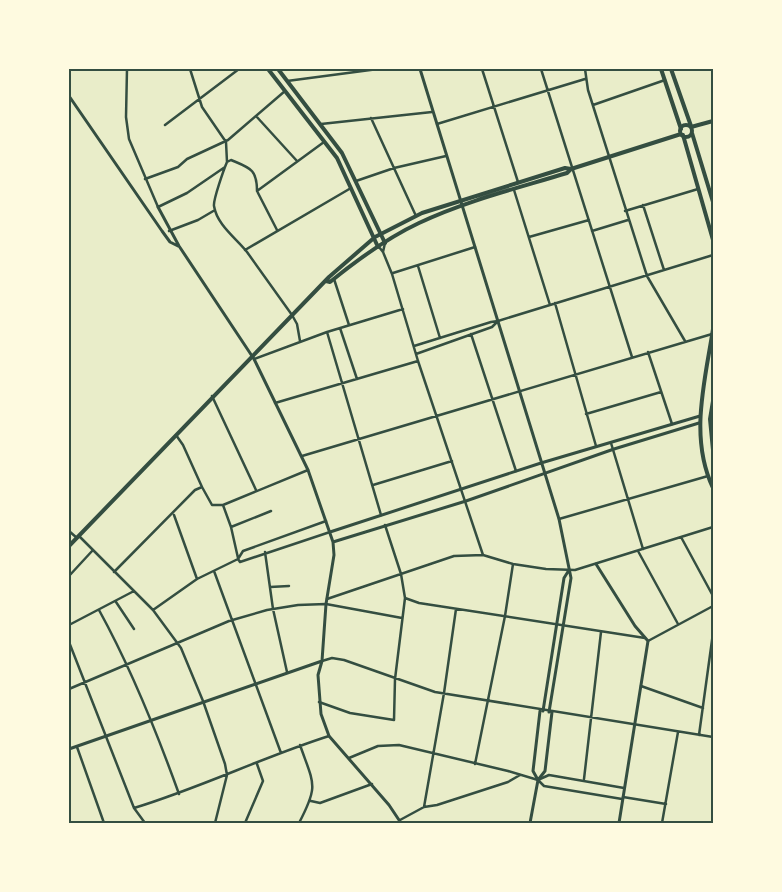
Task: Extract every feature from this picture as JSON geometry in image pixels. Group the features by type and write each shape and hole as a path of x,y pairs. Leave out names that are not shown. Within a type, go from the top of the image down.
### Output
{"main road":[{"path":"268,69 326,141 352,187 378,247"},
{"path":"278,69 321,124 346,160 385,243"},
{"path":"661,69 713,240"},
{"path":"670,69 691,127 713,202"},
{"path":"682,133 684,125 691,127 713,121"},
{"path":"69,546 175,434 292,315 326,281 380,233 416,216 460,200 565,168 571,169 609,158 682,133 689,136 692,133"},
{"path":"326,281 330,282 378,247 420,222 462,206 567,173 571,169"},
{"path":"713,331 700,419 709,476 713,488"},
{"path":"713,401 713,409 710,416 713,450"},
{"path":"700,419 710,416"}],"street":[{"path":"127,69 127,129 131,147 145,180 178,246 252,357 302,456 330,532 333,542 333,564 326,602 322,661 318,675 323,722 330,736 372,784 400,822 424,806 437,806 508,782 521,775"},
{"path":"190,69 206,114 226,142 227,162 213,200 215,210 220,222 245,250 292,315 297,324 300,341"},
{"path":"165,125 239,69"},
{"path":"288,81 378,69"},
{"path":"420,69 543,474 559,519 570,569 571,578 550,712 545,771 538,780 530,823"},
{"path":"482,69 518,182"},
{"path":"541,69 571,169 632,356"},
{"path":"585,69 585,78 593,105 647,276 685,341"},
{"path":"436,124 585,78"},
{"path":"593,105 665,80"},
{"path":"145,180 178,167 188,159 226,142 286,90"},
{"path":"69,96 162,231 170,242 178,246"},
{"path":"321,124 432,112"},
{"path":"256,116 298,161"},
{"path":"371,118 416,216"},
{"path":"257,191 326,141"},
{"path":"356,181 394,168 446,156"},
{"path":"227,162 231,160 252,170 256,175 258,198 277,230"},
{"path":"158,207 187,194 225,167"},
{"path":"245,250 352,187"},
{"path":"625,210 698,188"},
{"path":"514,189 550,305"},
{"path":"643,205 664,270"},
{"path":"170,230 198,220 215,210"},
{"path":"528,237 589,220"},
{"path":"592,231 628,220"},
{"path":"383,252 385,243"},
{"path":"378,247 383,252 392,274 418,361 483,555"},
{"path":"392,274 475,247"},
{"path":"414,346 713,255"},
{"path":"418,266 440,338"},
{"path":"334,279 349,325"},
{"path":"555,304 596,446"},
{"path":"252,357 402,309"},
{"path":"416,354 492,327 498,321"},
{"path":"340,328 357,379"},
{"path":"302,456 713,331"},
{"path":"327,332 382,516"},
{"path":"472,334 491,399 517,471"},
{"path":"648,352 672,424"},
{"path":"275,403 418,361"},
{"path":"586,414 661,392"},
{"path":"212,396 256,490"},
{"path":"238,559 240,562 265,552 596,446 672,424 700,419"},
{"path":"333,542 466,501 700,419"},
{"path":"175,434 183,445 212,504 222,505 308,470"},
{"path":"610,442 614,449 643,549"},
{"path":"373,485 452,461"},
{"path":"559,519 709,476"},
{"path":"114,572 190,495 202,487"},
{"path":"222,505 231,527 238,559"},
{"path":"231,527 271,511"},
{"path":"173,514 197,579"},
{"path":"153,610 197,579 238,559 243,551 326,521"},
{"path":"320,702 350,713 394,720 395,679 405,598 401,574 385,525"},
{"path":"69,689 85,680 234,620 273,609 326,602 454,556 483,555 513,564 570,569 596,564 713,527"},
{"path":"69,531 92,550 153,610 178,644 203,701 227,775 216,823"},
{"path":"681,537 713,596"},
{"path":"69,576 92,550"},
{"path":"638,551 678,624"},
{"path":"265,552 273,609 287,672"},
{"path":"475,764 505,616 513,564"},
{"path":"596,564 646,639 619,823"},
{"path":"570,569 564,578 541,711 533,771 544,786 666,804"},
{"path":"214,571 234,620 281,753"},
{"path":"270,588 289,586"},
{"path":"69,624 116,602 134,591"},
{"path":"405,598 419,603 646,639 713,606"},
{"path":"116,602 134,629"},
{"path":"326,602 402,618"},
{"path":"424,806 434,755 456,609"},
{"path":"99,610 128,664 153,721 179,794"},
{"path":"584,779 601,632"},
{"path":"698,735 712,656 713,633"},
{"path":"69,642 134,808 145,823"},
{"path":"69,749 153,721 203,701 332,658 344,660 395,679 444,693 541,711 591,716 633,725 713,737"},
{"path":"640,685 703,708"},
{"path":"662,823 678,732"},
{"path":"134,808 179,794 300,745 330,736"},
{"path":"349,758 388,744 538,780 549,774 625,788"},
{"path":"299,823 311,801 314,785 300,745"},
{"path":"76,746 104,823"},
{"path":"246,823 262,781 257,763"},
{"path":"311,801 320,803 372,784"}]}
